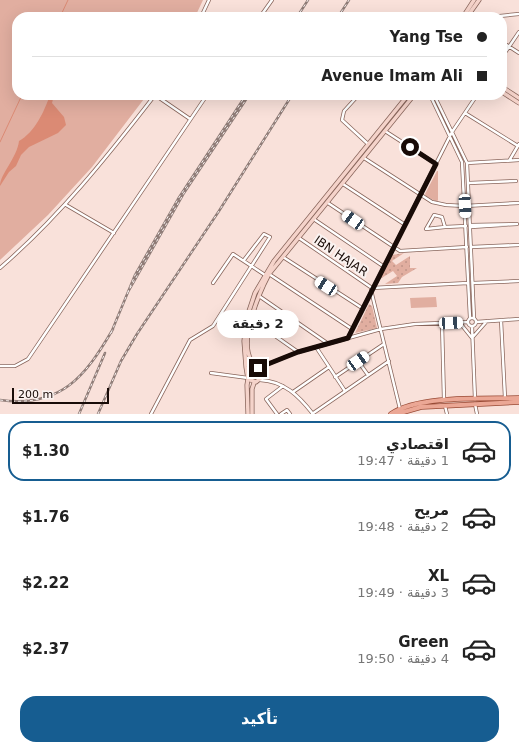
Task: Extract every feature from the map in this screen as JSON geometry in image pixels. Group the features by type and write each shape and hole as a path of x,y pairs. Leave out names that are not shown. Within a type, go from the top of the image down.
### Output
{"main road":[{"path":"397,414 414,408 445,406 505,398 519,398"},
{"path":"391,414 416,403 444,401 519,402"}],"street":[{"path":"203,12 209,0"},
{"path":"264,12 272,0"},
{"path":"466,12 474,0"},
{"path":"471,12 479,0"},
{"path":"507,15 519,14"},
{"path":"507,49 519,32"},
{"path":"509,46 519,53"},
{"path":"507,90 519,98"},
{"path":"507,95 519,103"},
{"path":"0,268 66,205 106,159 151,100"},
{"path":"162,100 190,119"},
{"path":"0,366 15,366 28,359 203,100"},
{"path":"354,100 344,111 342,120 369,144"},
{"path":"267,381 249,357 248,338 251,319 258,295 274,261 404,100"},
{"path":"248,414 248,376 244,341 247,317 255,293 268,274 328,203 410,100"},
{"path":"432,100 462,162 470,318 468,322"},
{"path":"436,100 466,163 471,226 475,320 472,326 472,338 475,402 477,414"},
{"path":"348,338 404,224 452,132 473,100"},
{"path":"465,113 518,145 508,161"},
{"path":"385,131 436,164"},
{"path":"364,158 432,202 446,205 465,206 519,203"},
{"path":"466,163 519,160"},
{"path":"468,183 516,181"},
{"path":"343,184 404,224"},
{"path":"328,203 400,251 467,247"},
{"path":"66,205 114,233"},
{"path":"445,227 442,217 434,215 426,229 466,226"},
{"path":"314,220 383,266"},
{"path":"471,226 517,223 471,226"},
{"path":"152,414 190,340 213,326 270,236 264,234 244,260"},
{"name":"IBN HAJAR","path":"299,238 372,289"},
{"path":"471,246 519,245"},
{"path":"213,283 232,254 268,274 352,330"},
{"path":"283,257 362,308"},
{"path":"473,283 519,281"},
{"path":"372,289 468,283"},
{"path":"372,289 400,409"},
{"path":"258,295 327,344"},
{"path":"470,318 486,321 519,319"},
{"path":"251,319 298,352"},
{"path":"502,320 505,398"},
{"path":"472,338 486,321"},
{"path":"260,380 260,371 267,364 298,352 381,329 415,324 459,322 468,322 472,326"},
{"path":"459,322 472,338"},
{"path":"442,323 444,401"},
{"path":"335,377 385,344"},
{"path":"316,347 345,391"},
{"path":"358,361 368,375"},
{"path":"252,414 252,389 254,383 260,380 284,386 293,392 312,414 389,361"},
{"path":"211,373 243,378 248,376 252,368 260,371"},
{"path":"293,392 329,368"},
{"path":"248,376 254,383"},
{"path":"277,414 266,398 284,386"},
{"path":"445,406 447,414"},
{"path":"414,408 417,414"},
{"path":"282,414 287,410 290,414"}],"shaded area":[{"path":"0,0 203,0 197,12 12,12 12,100 143,100 92,167 48,215 0,260"},
{"path":"48,100 53,100 52,103 64,117 66,125 58,133 29,147 21,155 16,166 9,172 0,186 3,176 18,147 19,141 34,127"},
{"path":"437,171 438,200 437,202 425,194"},
{"path":"404,253 392,261 396,265 410,256 410,268 417,268 402,277 398,283 385,284 397,276 393,271 380,279 392,255"},
{"path":"436,297 437,307 411,308 410,298"},
{"path":"369,304 372,306 377,328 355,333"}],"waterway":[{"path":"62,12 68,0"},
{"path":"0,142 20,100"}],"railway":[{"path":"300,12 308,0"},
{"path":"341,12 349,0"},
{"path":"243,100 178,199 135,275 128,292 184,193 246,100"},
{"path":"98,414 121,361 137,334 219,211 289,100"},
{"path":"111,333 128,292"},
{"path":"0,400 21,401 39,399 55,394 69,386 81,375 92,361 113,329"},
{"path":"79,414 105,353"}],"route":[{"path":"258,368 298,352 348,338 436,164 410,147"}]}
